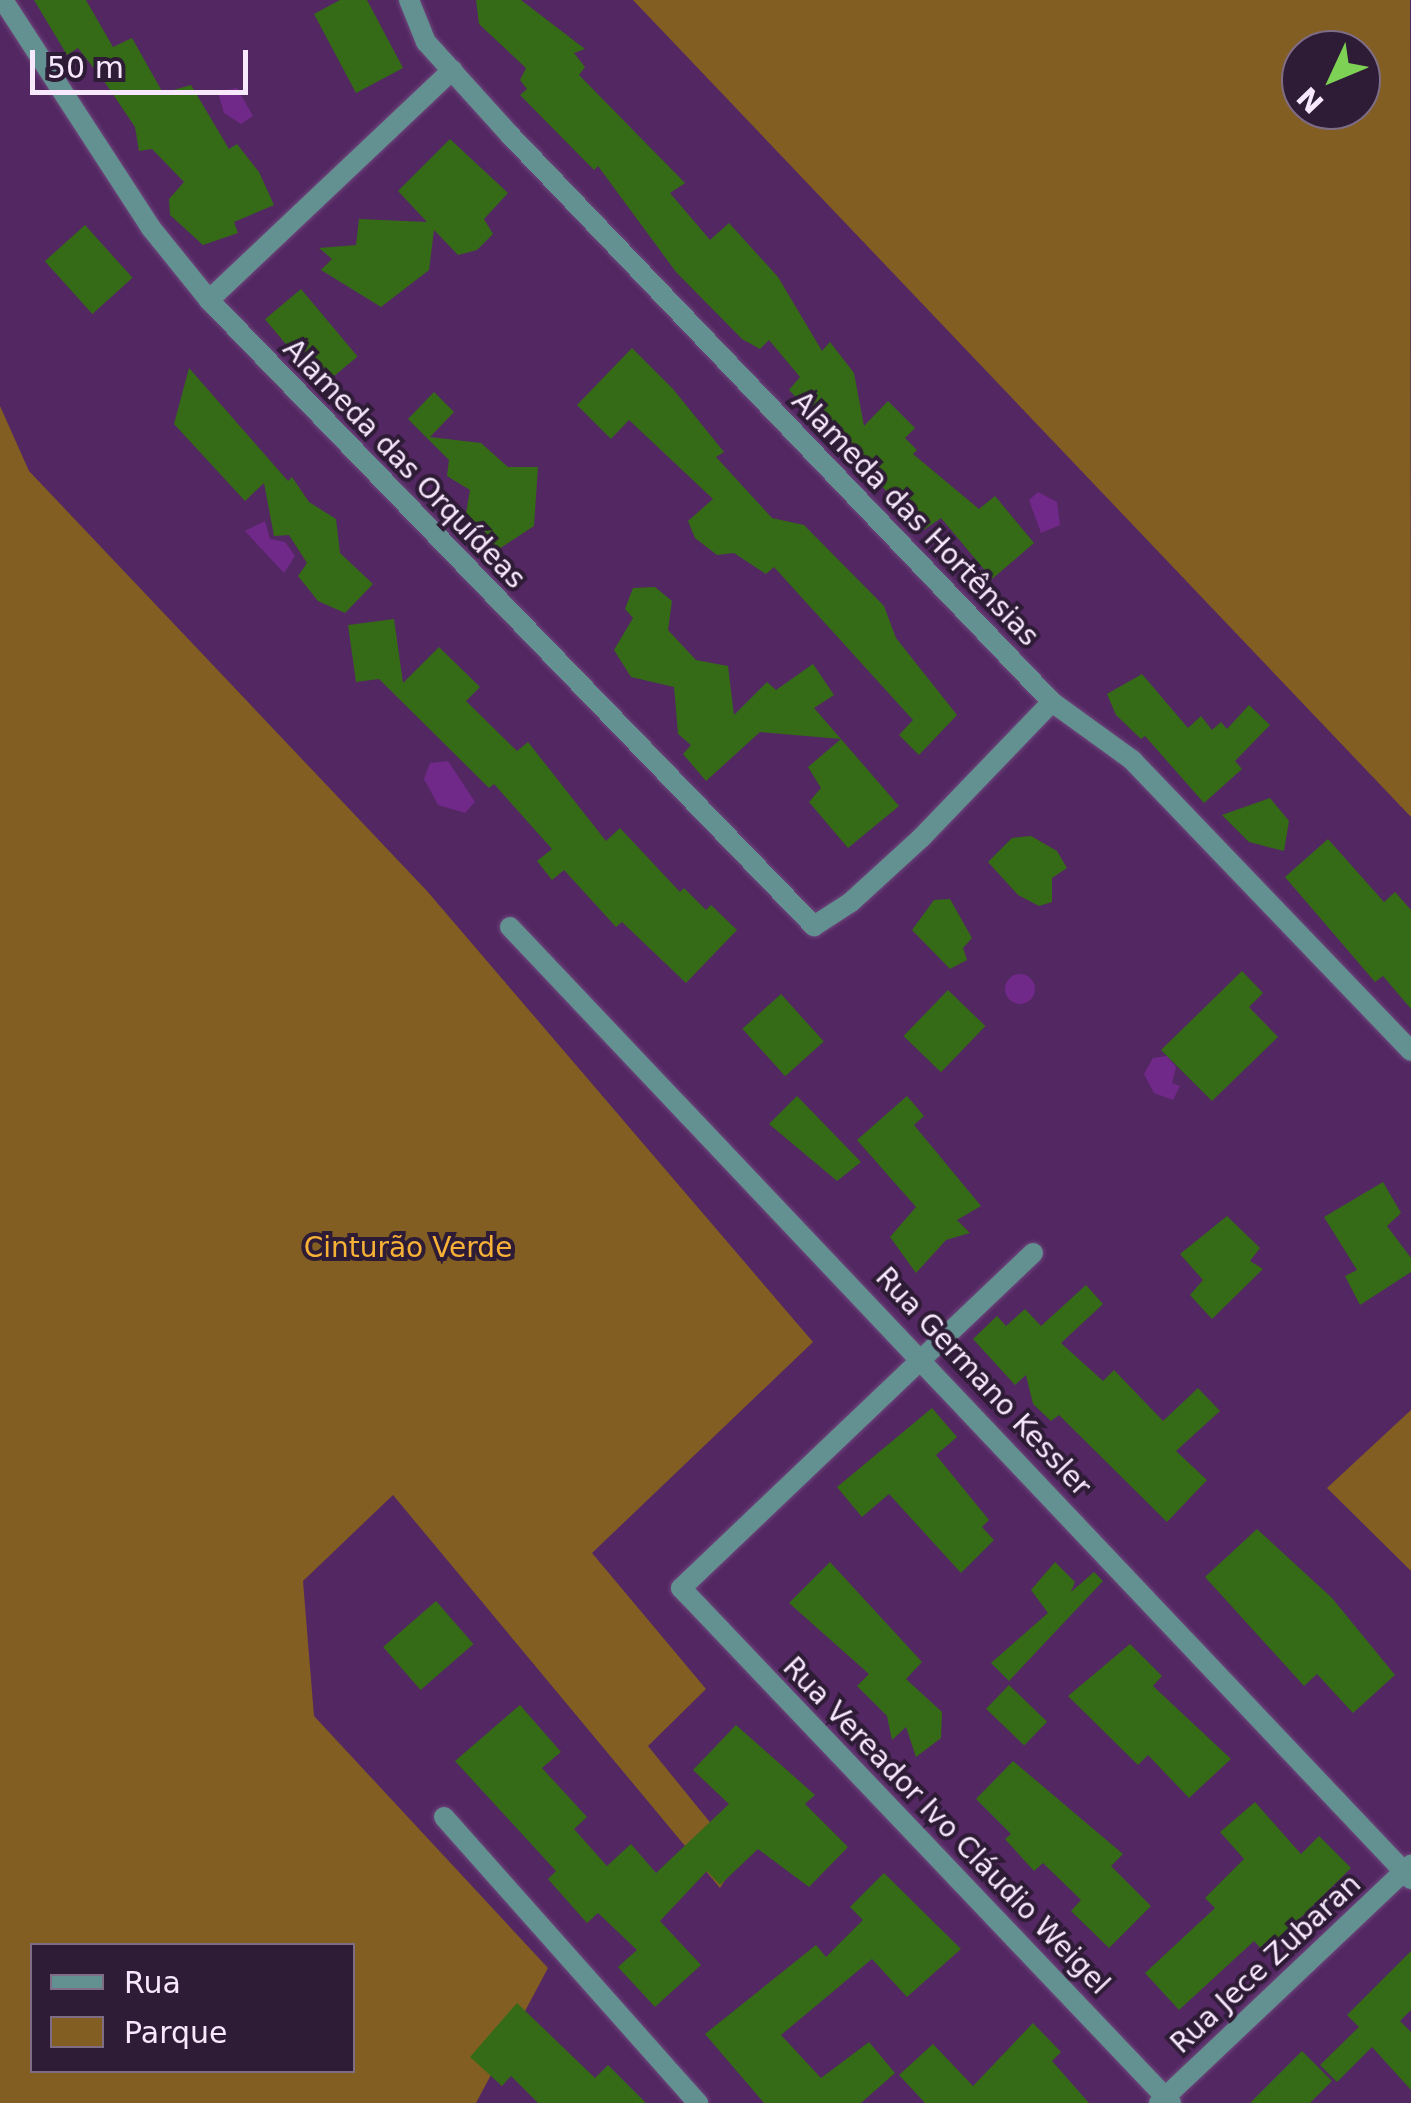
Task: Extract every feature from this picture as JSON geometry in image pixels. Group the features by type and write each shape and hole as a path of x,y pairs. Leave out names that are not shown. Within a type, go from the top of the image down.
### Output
{"street":[{"name":"Alameda das Orquídeas","path":"4,0 151,228 209,300 814,926 850,902 921,838 1052,702"},
{"name":"Alameda das Hortênsias","path":"410,0 426,42 1052,702 1132,760 1411,1051"},
{"path":"209,300 452,70"},
{"name":"Rua Germano Kessler","path":"510,927 1409,1872"},
{"path":"924,1358 1033,1253"},
{"name":"Rua Vereador Ivo Cláudio Weigel","path":"924,1358 680,1588 1165,2101"},
{"path":"444,1818 698,2103"},
{"name":"Rua Jece Zubaran","path":"1165,2101 1409,1872"}],"green space":[{"path":"633,0 1410,0 1411,817"},
{"name":"Cinturão Verde","path":"0,406 29,471 427,891 813,1342 592,1553 706,1689 648,1746 739,1858 720,1888 393,1495 303,1581 314,1716 548,1968 476,2103 0,2103"},
{"path":"1411,1410 1411,1571 1327,1488"}],"shaded area":[{"path":"237,88 253,116 241,124 224,113 218,92"},
{"path":"1038,492 1057,502 1060,525 1041,533 1029,500"},
{"path":"265,521 270,539 285,542 295,556 284,573 245,531"},
{"path":"448,761 475,802 465,813 438,805 424,779 430,763"},
{"path":"1020,974 1031,978 1035,989 1031,1000 1020,1004 1009,1000 1005,989 1009,978"},
{"path":"1167,1056 1176,1067 1172,1083 1180,1086 1173,1100 1154,1093 1144,1074 1153,1058"}],"building":[{"path":"34,0 86,0 113,47 132,38 163,93 191,85 229,149 237,144 259,172 274,205 234,222 238,233 203,245 170,215 169,199 184,182 152,149 139,151 135,127 106,84 78,48 67,55"},
{"path":"340,0 367,0 403,68 356,93 314,14"},
{"path":"476,0 521,0 585,49 574,53 585,67 579,75 685,183 670,193 710,240 729,223 778,277 822,351 830,342 854,373 864,426 888,401 915,428 905,438 917,450 913,454 979,509 995,496 1034,543 992,579 941,518 924,530 789,390 800,377 769,340 760,349 742,339 676,272 598,166 594,170 520,95 527,89 520,80 526,68 479,24"},
{"path":"450,139 508,193 484,219 493,234 477,250 458,255 434,230 429,270 381,307 321,270 332,259 319,248 356,245 359,219 427,222 398,191"},
{"path":"85,225 133,278 92,314 45,261"},
{"path":"301,289 358,356 322,387 265,319"},
{"path":"632,348 673,389 724,452 716,457 772,518 804,525 884,606 896,638 957,715 919,755 899,735 913,720 774,567 766,574 734,553 717,555 695,538 688,521 713,499 629,420 611,439 577,405"},
{"path":"189,368 288,481 292,477 309,502 336,519 340,553 373,584 345,613 318,601 298,576 307,563 289,535 274,536 264,483 245,501 174,424"},
{"path":"434,392 454,412 430,437 481,443 508,467 538,467 534,526 493,553 483,528 465,519 470,490 447,476 449,460 408,419"},
{"path":"655,587 672,601 668,630 696,660 728,666 734,715 767,682 776,690 813,664 834,695 814,708 841,739 760,732 706,781 683,754 691,745 678,734 674,687 631,677 614,650 633,618 625,609 633,588"},
{"path":"394,619 403,683 439,647 480,687 466,701 517,751 528,742 606,841 620,828 680,892 684,888 706,910 711,905 737,930 686,983 622,922 616,927 564,870 552,880 537,861 552,849 494,784 489,788 379,679 356,682 348,625"},
{"path":"1142,674 1188,728 1201,716 1212,730 1221,722 1227,729 1249,705 1270,725 1235,761 1242,769 1204,803 1145,736 1141,739 1116,715 1107,694"},
{"path":"841,739 899,806 848,848 809,802 821,788 808,767"},
{"path":"1270,798 1289,821 1284,851 1249,842 1222,815"},
{"path":"1031,836 1057,851 1067,868 1052,878 1052,902 1039,906 1018,895 988,862 1012,838"},
{"path":"1328,839 1384,902 1395,892 1411,910 1411,1009 1383,976 1375,982 1285,877"},
{"path":"950,899 972,938 963,948 967,960 950,969 912,930 934,900"},
{"path":"1242,971 1263,993 1249,1007 1278,1037 1212,1101 1161,1050"},
{"path":"948,990 985,1026 941,1072 904,1036"},
{"path":"781,994 824,1042 785,1076 742,1029"},
{"path":"797,1096 861,1162 837,1181 769,1124"},
{"path":"907,1096 924,1116 914,1125 981,1206 957,1220 970,1233 946,1240 916,1273 890,1237 916,1207 857,1140"},
{"path":"1383,1182 1401,1213 1387,1226 1411,1258 1411,1272 1360,1305 1345,1276 1357,1270 1324,1217"},
{"path":"1227,1216 1260,1248 1250,1261 1263,1269 1212,1319 1190,1295 1203,1280 1180,1254"},
{"path":"1086,1285 1103,1304 1061,1343 1103,1381 1114,1370 1163,1421 1198,1388 1220,1411 1176,1451 1207,1480 1167,1522 1059,1415 1051,1421 1033,1404 1026,1375 1015,1385 973,1339 997,1316 1006,1326 1025,1309 1041,1326"},
{"path":"932,1408 957,1437 936,1455 989,1520 982,1527 994,1540 961,1573 889,1494 862,1517 837,1487"},
{"path":"1257,1529 1332,1598 1395,1675 1353,1713 1317,1674 1304,1686 1205,1577"},
{"path":"830,1562 922,1662 906,1679 942,1712 941,1738 916,1757 906,1727 892,1740 887,1716 857,1686 869,1674 789,1603"},
{"path":"1055,1562 1075,1582 1071,1592 1094,1572 1103,1581 1009,1681 991,1663 1048,1613 1031,1590"},
{"path":"436,1601 473,1644 421,1690 383,1647"},
{"path":"1130,1644 1162,1676 1153,1686 1231,1759 1189,1798 1148,1755 1138,1765 1068,1696"},
{"path":"1009,1685 1047,1722 1024,1746 986,1709"},
{"path":"520,1705 561,1752 542,1768 587,1817 574,1829 607,1866 631,1844 656,1873 729,1804 693,1770 736,1725 815,1795 805,1804 848,1847 809,1887 758,1849 720,1885 707,1871 660,1921 701,1965 655,2007 618,1967 637,1950 598,1913 587,1923 548,1879 556,1871 455,1761"},
{"path":"1013,1761 1123,1854 1111,1866 1151,1906 1109,1948 1071,1911 1081,1900 1043,1863 1034,1871 1005,1839 1011,1834 976,1799"},
{"path":"1255,1802 1301,1854 1319,1836 1351,1868 1265,1953 1254,1941 1179,2010 1145,1973 1215,1908 1205,1898 1244,1859 1220,1832"},
{"path":"884,1873 961,1949 907,1997 872,1959 781,2035 821,2078 869,2042 895,2073 861,2103 764,2103 705,2034 816,1945 826,1957 863,1920 850,1907"},
{"path":"1411,1951 1411,2010 1400,2021 1411,2032 1411,2090 1372,2047 1337,2082 1320,2065 1359,2027 1347,2015"},
{"path":"517,2003 595,2078 608,2065 646,2103 538,2103 511,2076 502,2086 470,2057"},
{"path":"1033,2023 1061,2052 1052,2061 1089,2103 925,2103 899,2075 933,2044 973,2086"},
{"path":"1302,2051 1332,2081 1310,2103 1250,2103"}]}
